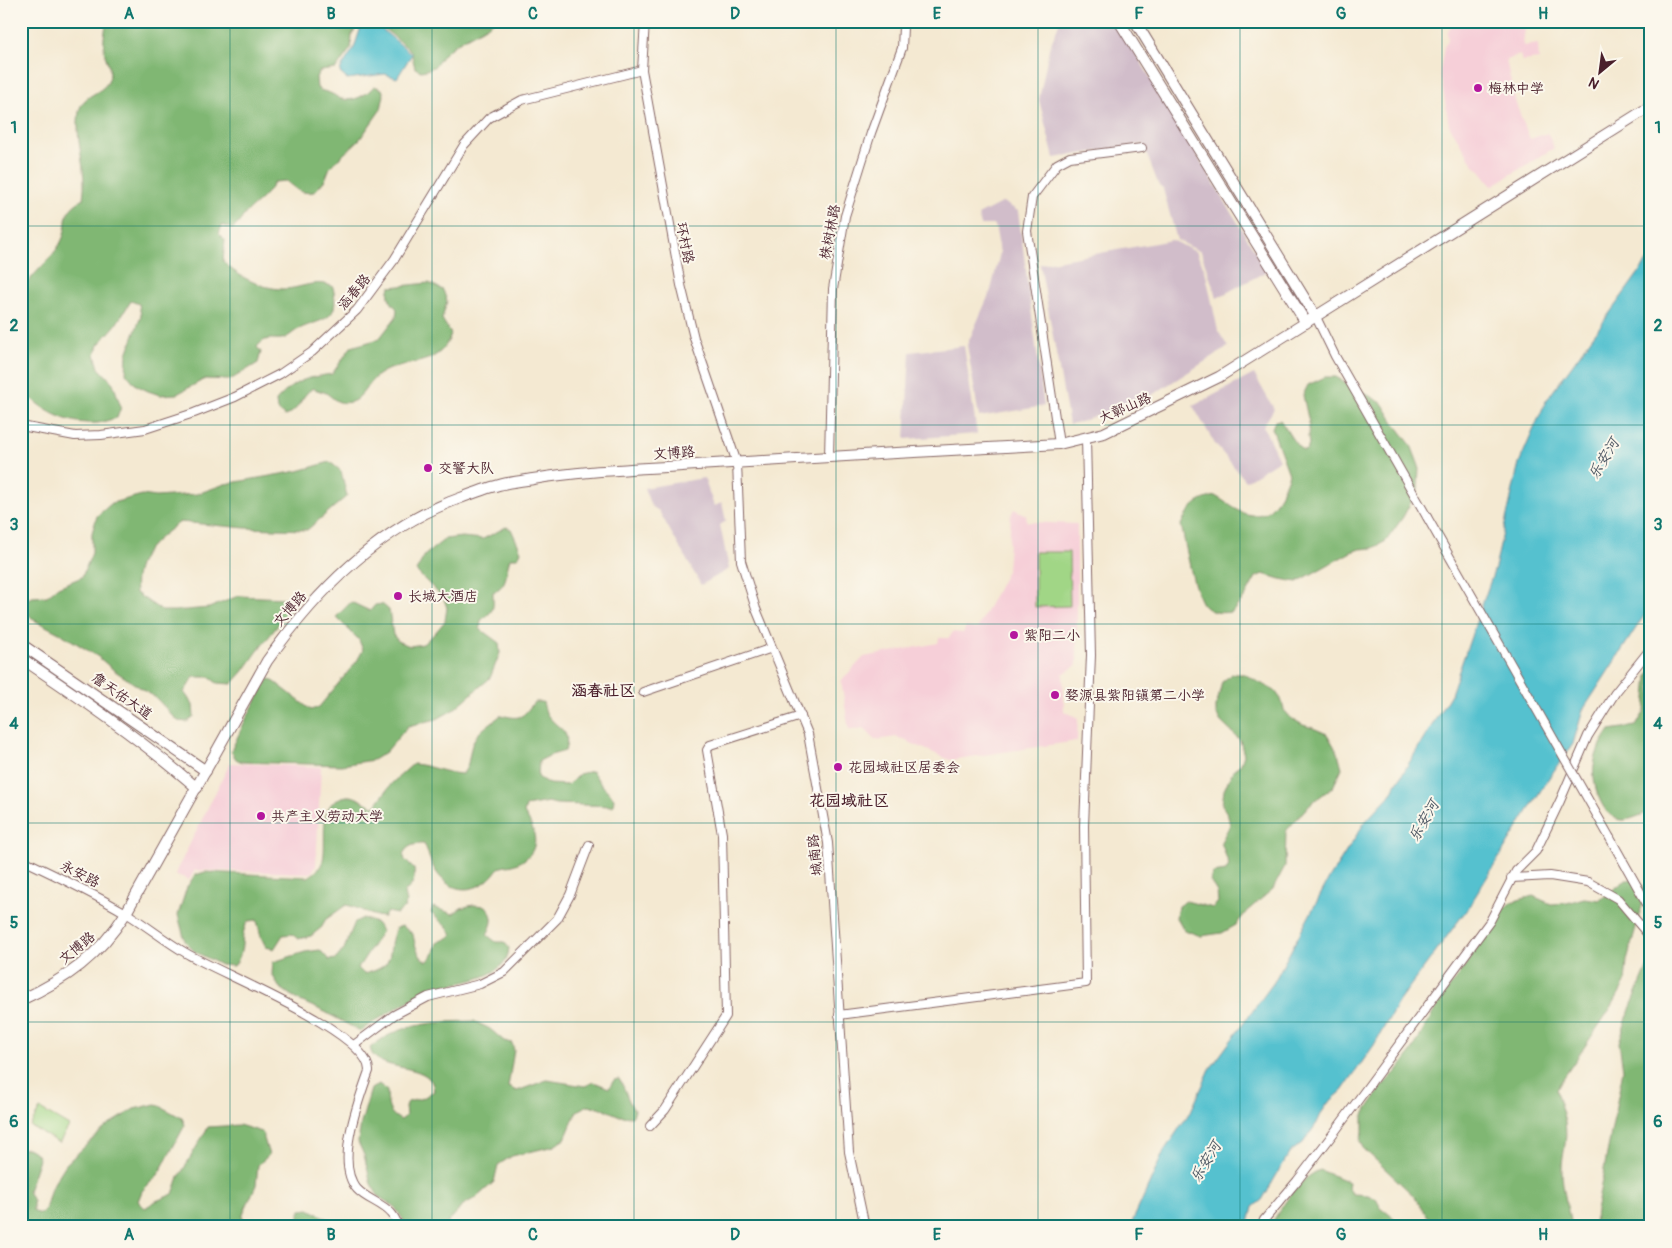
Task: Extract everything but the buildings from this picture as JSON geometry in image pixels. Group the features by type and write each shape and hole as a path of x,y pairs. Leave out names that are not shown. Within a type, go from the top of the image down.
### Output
{"main road":[{"path":"1119,21 1306,323"},
{"path":"1135,21 1316,317"},
{"name":"大鄣山路","path":"737,462 1059,444 1113,429 1218,376 1316,317 1651,106"},
{"name":"文博路","path":"21,1000 64,977 89,959 107,941 126,913 267,661 303,613 356,560 385,538 417,518 449,502 499,485 550,476 737,462"},
{"name":"詹天佑大道","path":"21,644 206,771"},
{"name":"詹天佑大道","path":"21,658 166,761 197,788"}],"street":[{"name":"环村路","path":"645,21 642,70 681,285 694,338 737,462"},
{"name":"株树林路","path":"829,457 833,289 844,216 871,133 902,48 905,21"},
{"name":"涵春路","path":"21,426 74,436 101,435 145,429 235,397 280,374 312,352 357,310 394,260 464,145 489,118 522,100 642,70"},
{"path":"1059,444 1026,231 1032,197 1058,164 1070,157 1142,148"},
{"path":"1316,317 1335,356 1651,911"},
{"path":"840,1015 1086,983 1084,826 1091,656 1086,438"},
{"name":"城南路","path":"737,462 741,561 746,583 808,734 828,843 849,1152 865,1227"},
{"path":"642,692 772,648"},
{"path":"1261,1227 1264,1220 1336,1130 1490,921 1511,878 1519,867 1533,856 1536,851 1588,736 1615,693 1651,648"},
{"path":"650,1126 665,1110 726,1016 722,834 707,750 710,745 801,716"},
{"path":"354,1045 394,1015 428,997 480,984 504,972 557,919 570,895 589,845"},
{"name":"永安路","path":"21,859 68,881 126,913 186,954 282,1000 354,1045 370,1066 353,1120 348,1149 350,1175 356,1188 391,1213 399,1227"},
{"path":"1511,878 1550,876 1588,882 1618,898 1651,938"}],"shaded area":[{"path":"1060,21 1116,21 1267,271 1217,298 1201,252 1177,240 1163,189 1159,186 1143,144 1054,158 1039,100 1049,49"},
{"name":"梅林中学","path":"1456,21 1540,21 1525,27 1523,46 1538,44 1539,59 1522,61 1520,55 1506,60 1516,104 1530,139 1548,133 1554,148 1492,186 1480,170 1475,167 1449,125 1440,72 1444,47 1448,40 1447,32"},
{"path":"1003,202 1018,211 1044,406 979,417 967,345 991,290 1000,253 995,225 981,225 978,215"},
{"path":"1172,240 1196,252 1205,270 1218,331 1228,347 1152,395 1080,422 1069,424 1040,264"},
{"path":"964,346 977,434 905,439 910,352"},
{"path":"1254,374 1274,409 1263,426 1279,460 1246,481 1215,444 1193,406"},
{"path":"704,478 714,506 722,503 726,521 720,525 729,569 701,585 659,511 651,506 644,488"},
{"name":"紫阳二小","path":"1014,509 1026,515 1027,522 1077,524 1077,665 1063,674 1064,711 1078,718 1077,741 950,760 897,737 875,740 864,728 849,730 841,681 864,657 938,643 939,638 949,638 953,632 963,633 966,627 977,629 1007,571 1011,515"},
{"name":"共产主义劳动大学","path":"230,763 321,767 316,866 311,873 195,870 189,880 175,874"}],"green space":[{"path":"107,21 360,21 352,35 351,48 336,69 320,71 316,77 317,88 347,100 360,97 374,86 382,89 384,95 381,109 360,139 330,167 325,180 314,192 299,191 286,181 274,182 268,192 232,229 222,225 219,234 225,240 223,261 235,272 250,281 267,287 290,289 321,284 333,287 335,298 332,313 328,317 299,329 282,339 263,341 257,347 261,352 258,363 230,380 205,379 177,394 160,395 136,385 126,373 127,354 141,316 139,304 131,301 115,326 98,345 95,354 99,368 113,383 121,407 117,418 98,423 87,423 76,422 55,415 37,403 21,388 21,305 23,289 60,244 65,230 67,215 83,199 84,177 78,133 79,111 84,101 101,90 110,78 104,52 104,34"},
{"path":"378,21 494,21 452,47 435,66 421,71 415,68 411,51 380,25"},
{"path":"429,283 443,290 447,301 442,319 451,334 445,346 438,353 419,362 398,366 378,375 358,398 351,402 338,401 324,392 313,388 290,413 285,416 277,410 276,401 289,388 307,379 332,374 351,347 379,339 396,317 397,309 389,296 390,287"},
{"path":"1325,377 1336,377 1382,403 1411,445 1419,466 1418,489 1403,517 1386,541 1373,548 1351,552 1297,582 1263,574 1256,577 1245,597 1232,612 1221,613 1206,608 1196,591 1181,525 1194,506 1203,500 1215,496 1246,514 1263,514 1275,504 1289,474 1272,428 1275,421 1280,420 1296,444 1303,451 1307,450 1309,445 1309,423 1303,395 1308,385"},
{"path":"330,462 341,471 347,496 307,530 245,528 180,522 162,536 141,560 136,581 136,593 162,611 209,608 238,596 287,598 293,606 232,684 217,683 209,677 194,677 184,692 193,705 194,717 187,722 178,721 156,698 115,671 97,656 34,620 24,610 25,600 32,597 47,596 58,587 82,577 92,553 92,533 97,516 112,503 142,495 156,497 197,494 225,484 298,471"},
{"path":"506,527 511,529 521,551 518,558 510,558 506,578 502,586 493,592 493,608 481,620 480,629 499,643 500,653 490,678 453,710 437,719 408,726 386,752 373,760 342,765 242,762 236,759 231,751 268,679 275,682 311,710 319,707 357,661 363,650 359,640 336,617 351,602 370,611 375,605 382,604 389,610 393,635 399,642 410,646 423,644 445,621 447,608 444,599 416,571 425,555 445,539 462,537 483,539"},
{"path":"1035,552 1069,552 1070,606 1035,607"},
{"path":"1651,671 1651,812 1625,820 1617,819 1604,808 1596,790 1594,772 1596,755 1610,730 1636,726 1645,711 1648,675"},
{"path":"1232,674 1244,674 1275,691 1281,699 1284,710 1291,718 1303,725 1327,734 1338,753 1342,768 1333,787 1310,804 1286,831 1285,866 1273,889 1247,911 1236,925 1222,933 1201,936 1184,930 1176,918 1178,906 1186,901 1213,908 1218,902 1217,892 1210,881 1213,873 1226,871 1229,865 1221,842 1230,825 1228,815 1222,805 1224,790 1234,769 1241,764 1244,755 1240,740 1221,722 1216,713 1216,707 1222,682"},
{"path":"534,702 543,702 548,715 567,738 565,751 539,761 538,777 549,784 568,785 579,774 592,771 614,798 613,806 556,804 548,802 526,806 524,813 534,836 535,843 533,849 522,861 499,868 487,881 472,888 461,889 447,883 434,868 424,844 412,846 403,854 405,860 414,869 414,879 405,891 404,895 407,901 404,908 397,914 387,912 384,917 379,917 346,905 325,920 322,927 311,936 298,939 292,934 283,935 274,949 266,947 261,937 257,920 248,921 243,933 242,949 234,966 221,965 194,951 185,941 178,915 187,887 195,875 205,872 308,877 322,863 327,813 330,805 337,799 351,796 375,806 392,783 413,764 462,774 467,767 474,740 486,726 501,715 517,717 524,714"},
{"path":"1626,880 1637,880 1643,886 1643,902 1627,960 1625,983 1612,1006 1556,1089 1566,1130 1562,1170 1570,1221 1569,1227 1438,1227 1425,1213 1414,1196 1363,1148 1360,1141 1363,1132 1363,1117 1367,1109 1385,1083 1412,1051 1437,1006 1503,910 1511,902 1533,896 1551,904 1567,903 1584,898 1600,900"},
{"path":"473,905 486,906 492,920 487,935 496,942 504,942 509,948 506,959 499,968 477,979 427,990 360,1031 298,1000 279,987 272,974 273,962 305,952 320,950 329,960 336,959 344,949 355,922 363,918 376,923 382,931 358,968 364,974 376,970 387,962 396,928 402,926 413,934 419,953 427,962 433,955 437,943 452,936 449,929 431,913 433,907 453,914 461,908"},
{"path":"1651,959 1651,1227 1593,1227 1623,1070 1619,1042 1630,1009"},
{"path":"474,1021 490,1029 504,1041 512,1043 514,1050 508,1087 517,1091 547,1080 585,1086 594,1082 609,1088 614,1080 619,1079 635,1111 632,1117 620,1116 599,1107 586,1106 577,1111 565,1139 554,1146 512,1156 498,1165 494,1182 477,1197 463,1205 444,1227 408,1227 394,1206 379,1197 371,1184 364,1155 358,1142 361,1123 371,1089 379,1084 387,1091 388,1104 391,1111 401,1120 406,1116 405,1107 408,1102 423,1098 434,1091 432,1082 426,1076 379,1061 372,1054 370,1048 382,1039 406,1028 432,1023"},
{"path":"156,1104 182,1118 185,1125 158,1175 142,1191 138,1201 145,1208 173,1194 179,1177 208,1127 239,1125 262,1132 269,1155 258,1165 256,1185 242,1216 249,1227 21,1227 21,1149 27,1148 36,1153 39,1159 28,1191 33,1201 33,1211 40,1214 45,1210 51,1188 66,1164 106,1127 134,1109"},
{"path":"40,1109 69,1126 59,1143 30,1126"},
{"path":"1320,1170 1349,1182 1348,1188 1353,1194 1368,1195 1376,1199 1381,1208 1394,1218 1401,1227 1274,1227 1271,1224 1292,1193 1305,1179"},
{"path":"309,1209 332,1221 349,1227 295,1227 301,1210"}],"water":[{"path":"363,21 376,21 379,27 412,54 397,78 385,74 347,79 340,73 341,68 354,48"},
{"name":"乐安河","path":"1651,256 1651,605 1583,710 1573,744 1546,782 1468,908 1399,1001 1374,1045 1342,1091 1328,1103 1303,1143 1290,1152 1262,1200 1253,1207 1248,1227 1130,1227 1164,1151 1192,1109 1210,1069 1274,982 1330,877 1365,822 1389,796 1451,694 1495,568 1519,463 1546,401"}],"place":[{"name":"梅林中学","path":"1478,88"},
{"name":"交警大队","path":"428,468"},
{"name":"长城大酒店","path":"398,596"},
{"name":"紫阳二小","path":"1014,635"},
{"name":"婺源县紫阳镇第二小学","path":"1055,695"},
{"name":"花园域社区居委会","path":"838,767"},
{"name":"共产主义劳动大学","path":"261,816"}],"district":[{"name":"涵春社区","path":"603,691"},
{"name":"花园域社区","path":"849,801"}]}
